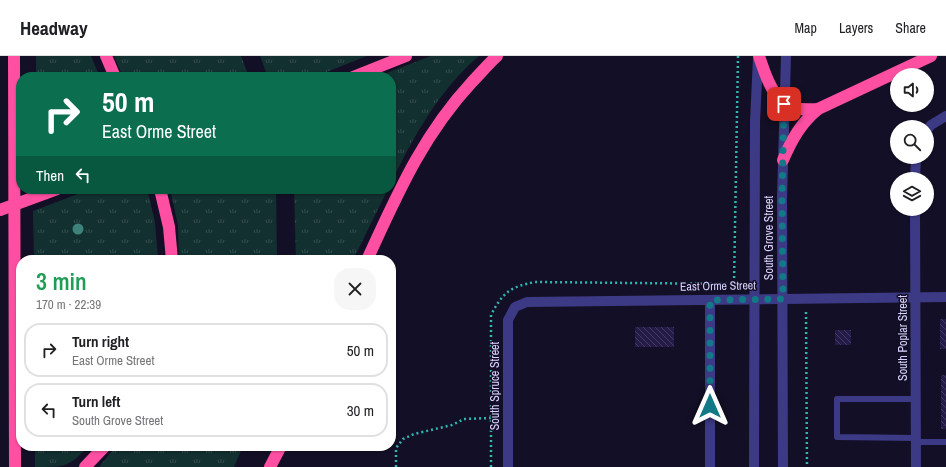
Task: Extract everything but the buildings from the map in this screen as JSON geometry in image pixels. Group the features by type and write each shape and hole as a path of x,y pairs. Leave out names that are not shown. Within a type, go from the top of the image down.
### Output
{"highway":[{"path":"14,56 15,467"},
{"path":"106,56 113,72"},
{"path":"366,72 406,56"},
{"path":"369,255 410,168 432,131 461,94 497,56"},
{"path":"758,56 769,83 784,104 799,109 818,109"},
{"path":"782,160 794,134 818,109 931,56"},
{"path":"0,210 43,194"},
{"path":"161,194 169,228 172,255"},
{"path":"85,467 100,451"},
{"path":"270,467 278,451"}],"street":[{"name":"South Grove Street","path":"754,467 755,122 758,56"},
{"name":"South Grove Street","path":"783,467 782,160 786,56"},
{"path":"934,123 946,116"},
{"name":"South Poplar Street","path":"915,216 916,467"},
{"name":"East Orme Street","path":"515,307 527,302 946,297"},
{"path":"710,300 710,467"},
{"name":"South Spruce Street","path":"508,467 508,320 515,307"}],"lane":[{"path":"916,398 837,398 837,437 946,442"}],"path":[{"path":"491,467 491,315 500,299 509,290 535,282 734,284 738,56"},
{"path":"806,312 807,467"},
{"path":"396,467 396,448 403,439 414,434 452,425 464,419 491,418"}],"green space":[{"path":"36,56 91,56 98,72 36,72"},
{"path":"114,56 241,56 247,72 121,72"},
{"path":"260,56 367,56 327,72 266,72"},
{"path":"431,56 479,56 452,83 440,99 418,131 396,173 396,72 389,72"},
{"path":"78,194 148,194 155,222 158,255 34,255 33,211"},
{"path":"171,194 276,194 277,255 179,255 178,225"},
{"path":"294,194 386,194 355,255 296,255"},
{"path":"35,451 84,451 71,462 61,466 35,467"},
{"path":"112,451 241,451 234,467 99,467"}],"route":[{"path":"710,406 710,300 783,299 782,200 784,104"}]}
